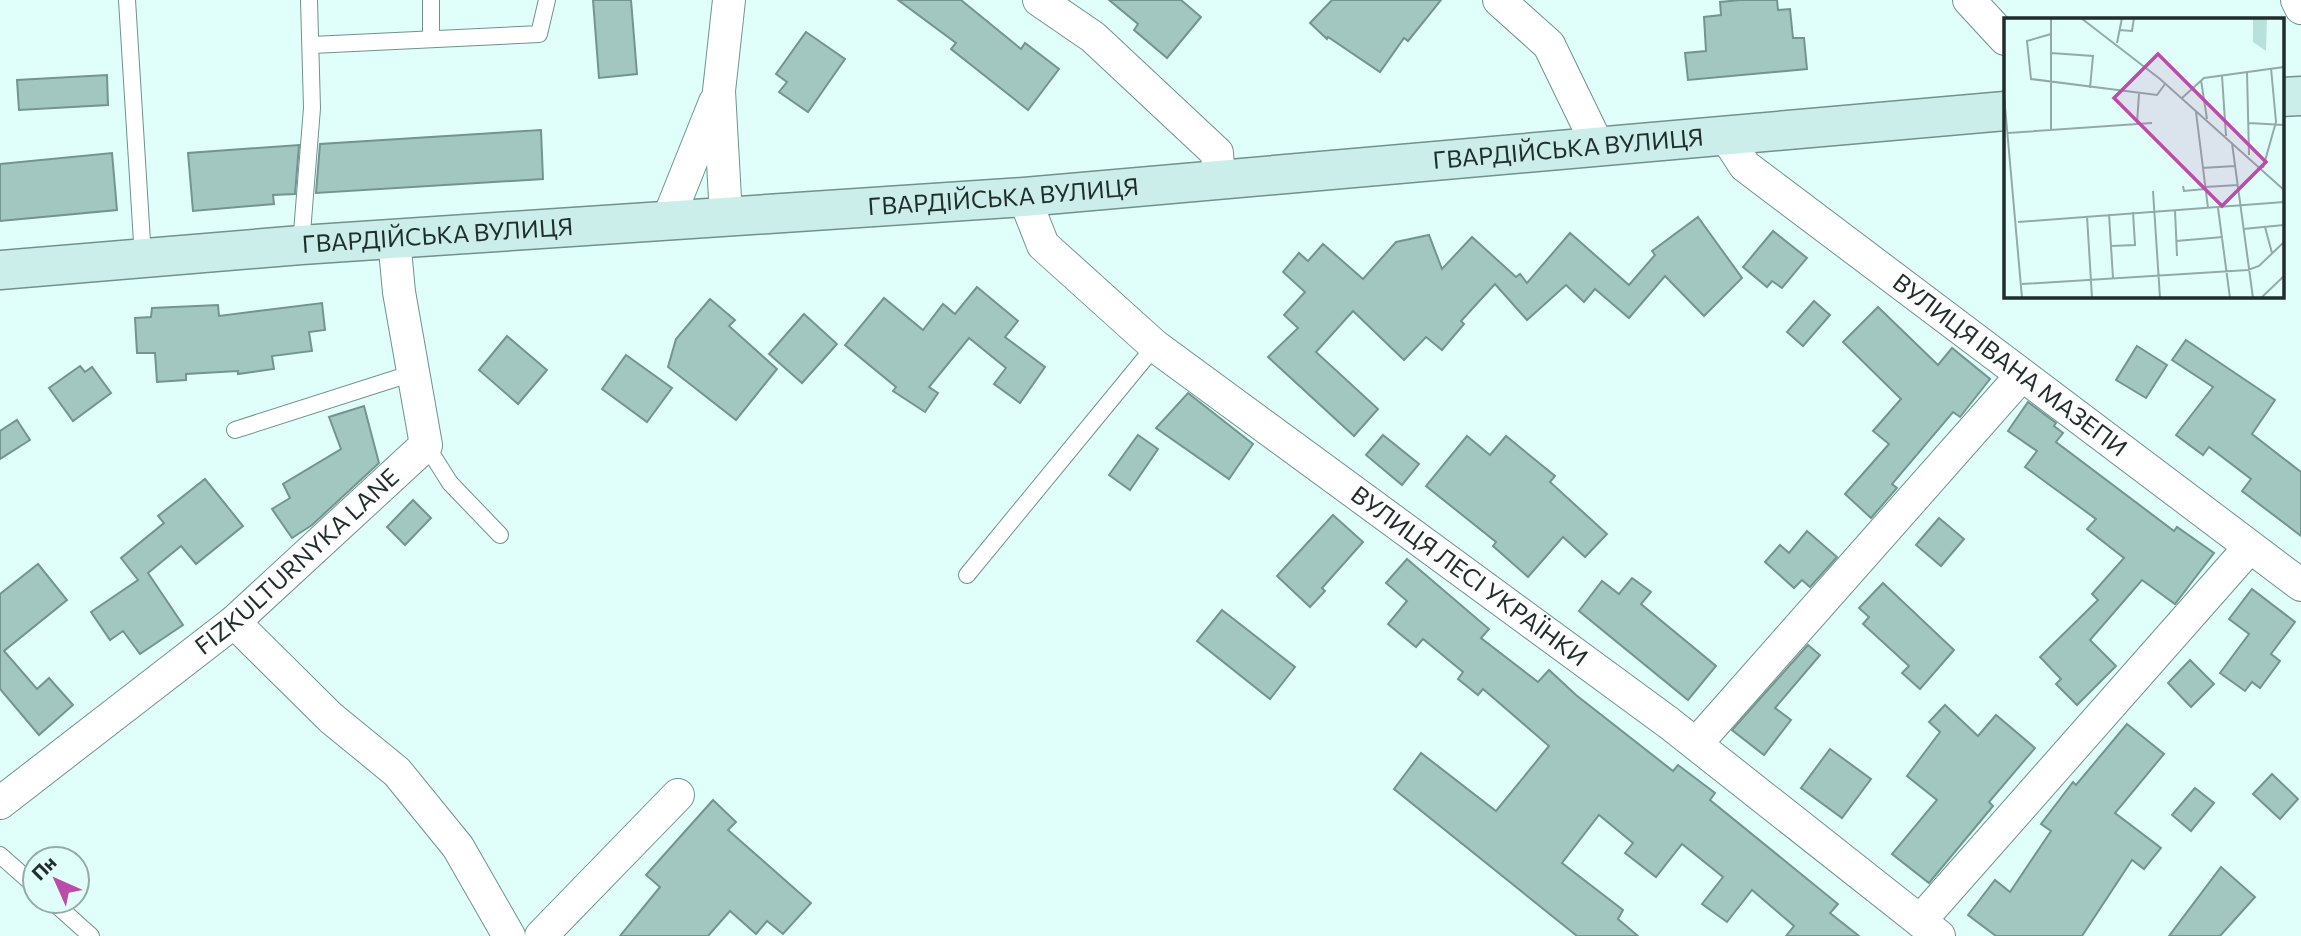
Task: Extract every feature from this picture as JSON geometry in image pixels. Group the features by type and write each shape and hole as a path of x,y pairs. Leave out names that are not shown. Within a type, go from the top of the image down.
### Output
{"main road":[{"name":"ГВАРДІЙСЬКА ВУЛИЦЯ","path":"0,270 301,245 1024,197 2004,111"}],"street":[{"path":"726,216 719,91 729,0"},
{"path":"1039,0 1093,37 1217,153 1219,180"},
{"path":"1499,0 1549,45 1598,146"},
{"path":"1969,0 2004,38"},
{"path":"2297,0 2301,8"},
{"path":"667,222 719,91"},
{"name":"ВУЛИЦЯ ІВАНА МАЗЕПИ","path":"1726,136 1745,166 2301,585"},
{"name":"ВУЛИЦЯ ЛЕСІ УКРАЇНКИ","path":"1024,197 1043,245 1155,346 1696,744 1930,929"},
{"path":"394,239 426,445"},
{"path":"1696,744 2022,375"},
{"name":"FIZKULTURNYKA LANE","path":"0,803 234,622 426,445"},
{"path":"1930,929 2249,548"},
{"path":"234,622 331,718 397,772 458,847 509,936"},
{"path":"541,936 678,795"}],"lane":[{"path":"127,0 143,258"},
{"path":"301,245 312,108 309,0"},
{"path":"431,0 432,39"},
{"path":"312,45 539,34 547,0"},
{"path":"968,575 1155,346"},
{"path":"235,430 413,373"},
{"path":"426,445 450,483 500,535"},
{"path":"0,855 21,874"},
{"path":"68,915 91,936"}],"building":[{"path":"593,0 631,0 637,74 599,78"},
{"path":"898,0 961,0 1021,49 1025,43 1059,69 1028,110 951,49 956,43"},
{"path":"1109,0 1181,0 1201,17 1167,58 1134,30 1138,24"},
{"path":"1332,0 1441,0 1408,41 1404,38 1380,72 1328,37 1327,39 1310,23"},
{"path":"1777,0 1778,10 1790,9 1793,38 1804,38 1807,69 1688,80 1685,53 1706,51 1704,17 1721,15 1720,2"},
{"path":"806,32 845,59 808,112 779,92 787,82 776,74"},
{"path":"107,75 108,105 19,110 17,80"},
{"path":"541,130 543,179 316,193 320,144"},
{"path":"299,145 295,194 273,195 274,204 193,211 188,153"},
{"path":"112,153 117,210 0,221 0,164"},
{"path":"1698,217 1742,278 1704,316 1665,276 1629,318 1595,289 1584,302 1566,285 1527,320 1495,284 1461,321 1464,324 1442,350 1426,337 1404,360 1353,311 1316,352 1378,409 1354,436 1268,357 1298,328 1284,315 1305,292 1283,272 1299,253 1308,261 1323,244 1363,279 1396,242 1429,235 1442,269 1472,237 1516,277 1520,274 1527,283 1570,233 1629,285 1655,255 1652,251"},
{"path":"1773,231 1807,258 1782,288 1772,281 1767,287 1743,267"},
{"path":"977,287 1018,321 1005,337 1045,367 1020,403 994,384 1006,368 969,338 929,387 938,393 925,412 893,391 896,387 845,345 884,298 923,330 943,304 955,314"},
{"path":"710,299 735,320 729,326 777,369 736,420 668,367 676,339"},
{"path":"1814,301 1830,315 1803,346 1787,332"},
{"path":"322,303 325,330 309,332 312,351 272,356 274,369 238,374 238,371 186,374 186,380 157,382 155,353 137,353 135,318 151,317 152,308 218,305 219,316"},
{"path":"1878,307 1938,365 1952,348 1990,379 1960,417 1953,412 1892,484 1897,488 1871,518 1845,494 1889,444 1873,431 1901,399 1843,342"},
{"path":"804,314 837,344 802,383 769,354"},
{"path":"507,336 547,370 518,404 479,370"},
{"path":"2186,340 2275,400 2252,434 2301,472 2301,536 2242,491 2251,479 2209,447 2203,455 2176,435 2213,387 2172,360"},
{"path":"2137,346 2167,365 2146,398 2116,380"},
{"path":"626,355 672,388 647,422 602,389"},
{"path":"80,366 85,372 92,367 111,393 73,421 49,388"},
{"path":"1188,393 1253,444 1229,479 1156,428"},
{"path":"2028,402 2056,423 2054,426 2063,433 2056,442 2174,531 2177,527 2214,553 2175,604 2142,580 2090,640 2116,666 2077,705 2056,684 2061,679 2040,657 2098,600 2092,594 2124,558 2087,529 2096,519 2025,467 2037,451 2008,431"},
{"path":"364,406 379,463 312,525 292,538 272,509 290,498 283,484 341,449 329,417"},
{"path":"17,420 30,440 0,459 0,431"},
{"path":"1138,435 1158,449 1130,490 1109,475"},
{"path":"1383,435 1419,464 1402,485 1366,455"},
{"path":"1467,436 1490,455 1506,436 1555,476 1550,482 1607,534 1585,557 1563,537 1528,577 1493,546 1496,542 1426,486"},
{"path":"205,479 243,526 196,564 181,546 148,573 183,625 140,654 123,631 110,640 91,612 138,580 121,558 164,523 158,516"},
{"path":"413,500 431,518 405,545 387,527"},
{"path":"1333,515 1363,542 1322,588 1325,591 1310,607 1277,576"},
{"path":"1939,518 1964,539 1941,566 1916,545"},
{"path":"1807,531 1837,557 1810,587 1802,580 1794,588 1765,562 1780,545 1789,553"},
{"path":"1407,559 1489,629 1481,638 1538,682 1549,670 1576,695 1673,771 1678,765 1715,793 1710,800 1838,904 1830,913 1859,936 1786,936 1794,926 1752,890 1727,922 1702,904 1723,877 1682,844 1656,877 1625,853 1633,843 1599,815 1562,863 1623,910 1618,919 1638,936 1577,936 1394,789 1421,753 1496,811 1549,746 1483,689 1478,695 1458,679 1463,672 1423,639 1416,647 1388,624 1407,601 1386,583"},
{"path":"38,564 67,600 4,651 37,689 49,678 73,705 39,735 0,689 0,594"},
{"path":"1632,578 1651,592 1641,604 1716,666 1688,700 1579,611 1602,581 1619,594"},
{"path":"1883,583 1954,650 1920,689 1902,673 1909,666 1863,624 1869,617 1859,608"},
{"path":"2252,589 2295,622 2271,654 2280,661 2260,688 2252,682 2245,691 2220,673 2249,634 2229,619"},
{"path":"1222,610 1295,667 1270,699 1197,641"},
{"path":"1808,645 1820,655 1775,708 1791,720 1764,755 1732,730"},
{"path":"2190,660 2214,684 2191,707 2168,683"},
{"path":"1945,705 1978,736 1996,715 2035,748 1989,802 1993,806 1929,883 1892,854 1937,800 1907,776 1940,732 1929,722"},
{"path":"2127,724 2164,754 2115,813 2161,848 2144,869 2132,860 2082,936 1996,936 1968,915 1995,880 2010,892 2051,831 2041,824 2073,782 2076,785"},
{"path":"1830,749 1871,779 1842,818 1801,788"},
{"path":"2272,774 2298,799 2280,819 2253,794"},
{"path":"2195,788 2214,803 2191,831 2172,815"},
{"path":"713,800 736,822 728,830 811,903 783,934 767,921 756,934 730,911 708,936 620,936 660,887 646,875"},
{"path":"2221,867 2255,897 2220,936 2169,936"}]}
